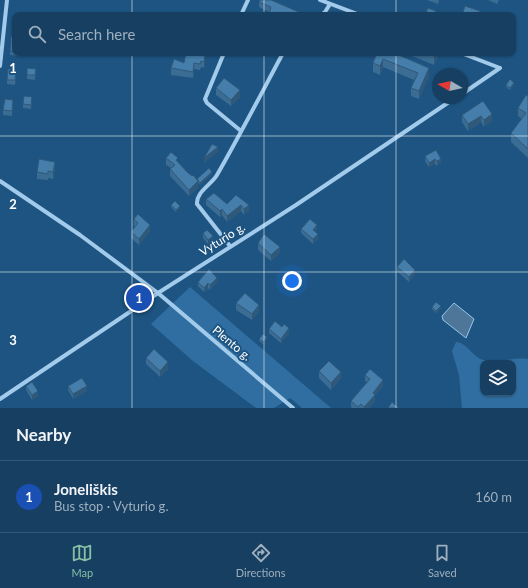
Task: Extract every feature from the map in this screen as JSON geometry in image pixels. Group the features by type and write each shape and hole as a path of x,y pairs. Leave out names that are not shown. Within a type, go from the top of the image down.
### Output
{"street":[{"path":"0,66 7,0"},
{"path":"242,12 248,0"},
{"path":"320,0 352,12"},
{"path":"325,12 330,4"},
{"path":"223,56 205,99 207,103 241,131"},
{"path":"230,246 197,204 197,200 199,195 217,176 281,56"},
{"path":"468,90 500,68 469,56"},
{"name":"Vyturio g.","path":"0,399 158,293 296,205 446,104"},
{"name":"Plento g.","path":"0,181 80,235 158,293 293,408"}],"shaded area":[{"path":"190,287 331,408 302,408 290,398 274,408 256,408 193,361 151,324"},
{"path":"454,303 474,319 466,338 443,320 442,316"},
{"path":"456,342 464,345 480,359 484,360 480,360 480,396 516,396 516,360 506,360 528,359 528,408 462,408 459,375 452,351"}],"building":[{"path":"260,0 271,0 299,12 270,12 271,7 259,2"},
{"path":"465,6 480,11 480,12 463,12"},
{"path":"428,8 436,11 436,12 426,12"},
{"path":"11,36 12,51 10,51"},
{"path":"185,56 205,56 204,62 201,61 200,64 194,63 193,72 171,68 174,59 184,63"},
{"path":"376,56 401,56 429,68 419,91 411,88 418,73 383,59 380,66 373,63"},
{"path":"27,68 36,69 35,75 27,75"},
{"path":"8,69 16,69 15,80 7,80"},
{"path":"224,78 240,90 231,100 216,88"},
{"path":"510,79 514,83 510,88 506,85"},
{"path":"526,95 528,96 528,149 511,133 526,113 518,108"},
{"path":"24,96 32,97 31,105 23,104"},
{"path":"5,99 13,100 12,111 3,110"},
{"path":"483,101 492,114 484,120 481,116 468,124 462,115"},
{"path":"212,144 218,147 204,158"},
{"path":"436,150 441,159 437,161 435,159 429,163 425,156"},
{"path":"171,152 178,158 176,160 187,172 192,176 193,175 198,181 189,190 170,169 175,165 166,158"},
{"path":"39,159 55,162 53,172 48,171 48,174 37,172"},
{"path":"209,168 212,172 200,183 197,179"},
{"path":"214,193 227,204 236,195 249,205 244,209 241,205 227,216 222,209 220,211 206,199"},
{"path":"175,201 180,206 176,210 171,205"},
{"path":"138,214 150,225 139,239 131,232 138,223 134,219"},
{"path":"310,219 317,225 313,230 318,234 313,239 301,229"},
{"path":"207,230 213,236 208,240 203,233"},
{"path":"264,234 280,247 271,255 258,243"},
{"path":"404,259 415,270 409,277 397,267"},
{"path":"209,269 217,278 210,285 208,283 204,288 198,282"},
{"path":"245,293 259,305 252,314 236,303"},
{"path":"436,302 441,306 436,311 432,307"},
{"path":"275,321 282,327 284,324 289,328 281,339 269,329"},
{"path":"263,334 267,337 263,342 259,339"},
{"path":"154,349 168,362 160,371 146,358"},
{"path":"329,361 341,372 331,383 319,371"},
{"path":"370,369 383,380 373,393 375,395 364,407 361,404 358,407 351,401 370,379 365,375"},
{"path":"82,378 87,386 73,394 68,386"},
{"path":"32,382 38,391 32,395 26,386"},
{"path":"392,402 399,408 388,408"}],"place":[{"name":"Joneliškis","path":"139,298"}]}
